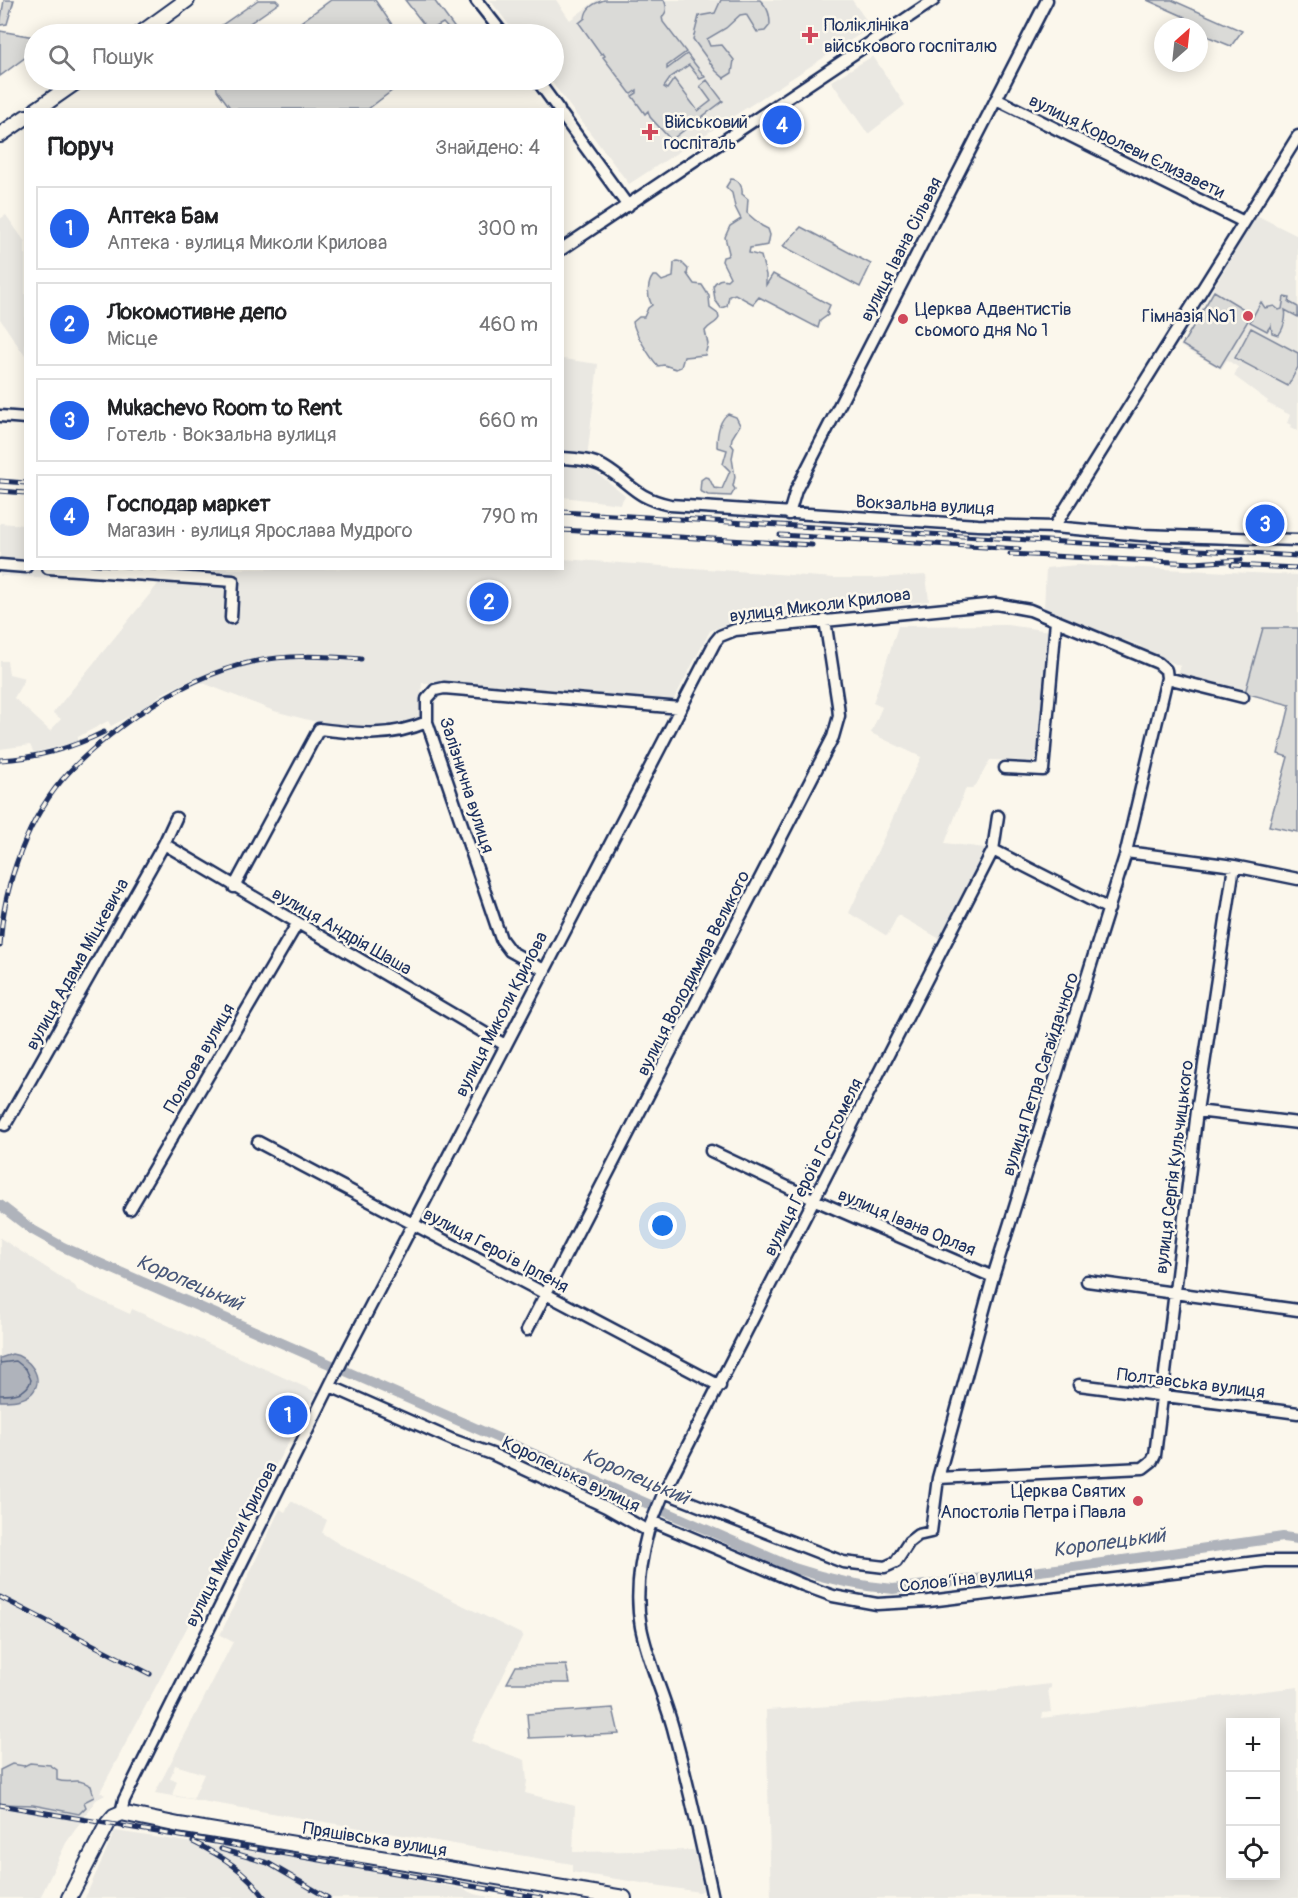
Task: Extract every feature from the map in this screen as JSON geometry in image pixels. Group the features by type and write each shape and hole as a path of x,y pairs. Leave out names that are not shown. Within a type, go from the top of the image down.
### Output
{"main road":[{"path":"154,24 187,0"},
{"path":"39,108 65,90"},
{"path":"0,135 24,118"},
{"name":"вулиця Миколи Крилова","path":"69,1898 108,1822 121,1813"},
{"name":"Пряшівська вулиця","path":"121,1813 624,1898"}],"street":[{"path":"477,0 495,24"},
{"path":"564,248 934,0"},
{"name":"вулиця Івана Сільвая","path":"789,514 796,490 1047,0"},
{"path":"544,90 558,108"},
{"name":"вулиця Королеви Єлизавети","path":"996,99 1244,222"},
{"path":"564,118 628,206"},
{"path":"1054,527 1298,136"},
{"path":"0,416 24,418"},
{"name":"Вокзальна вулиця","path":"564,458 602,466 639,495 659,502 789,514 1054,527 1141,535 1298,540"},
{"path":"0,565 24,567"},
{"path":"76,570 233,581 231,618"},
{"name":"вулиця Миколи Крилова","path":"121,1813 124,1800 344,1357 544,969 720,636 735,630 996,604 1030,610 1158,663 1166,670 1167,678"},
{"name":"вулиця Володимира Великого","path":"527,1330 833,737 839,716 825,620"},
{"path":"1005,768 1043,770 1056,621"},
{"path":"1167,678 1243,697"},
{"name":"вулиця Петра Сагайдачного","path":"662,1497 843,1562 885,1567 896,1562 909,1542 918,1535 931,1532 939,1478 993,1277 1126,852 1167,678"},
{"name":"Залізнична вулиця","path":"544,969 510,951 501,939 427,722 427,699 435,690 444,688 681,708"},
{"path":"234,887 320,729 376,735 401,732 427,722"},
{"name":"вулиця Героїв Гостомеля","path":"652,1521 662,1497 993,850 998,816"},
{"name":"вулиця Адама Міцкевича","path":"5,1125 164,844 176,818"},
{"name":"вулиця Андрія Шаша","path":"164,844 505,1045"},
{"path":"993,850 1109,909"},
{"path":"1126,852 1234,866 1298,879"},
{"name":"вулиця Сергія Кульчицького","path":"939,1478 1143,1468 1149,1465 1155,1455 1197,1111 1234,866"},
{"name":"Польова вулиця","path":"130,1209 297,924"},
{"path":"1197,1111 1298,1123"},
{"name":"вулиця Героїв Ірпеня","path":"258,1142 720,1386"},
{"name":"вулиця Івана Орлая","path":"711,1151 815,1200 993,1277"},
{"path":"1087,1281 1298,1310"},
{"name":"Коропецька вулиця","path":"332,1382 453,1440 492,1454 574,1494 606,1507 652,1521 641,1561 639,1600 641,1629 671,1721 695,1810 713,1898"},
{"name":"Полтавська вулиця","path":"1079,1385 1298,1413"},
{"name":"Соловʼїна вулиця","path":"652,1521 803,1585 833,1596 877,1604 929,1601 1265,1561 1298,1561"}],"shaded area":[{"path":"4,0 14,0 7,24 0,25"},
{"path":"258,0 276,0 279,3 249,24 223,24"},
{"path":"331,0 375,0 392,24 302,24 301,22"},
{"path":"405,0 434,0 452,24 424,24"},
{"name":"Військовий госпіталь","path":"490,0 556,0 570,20 597,0 852,0 871,27 629,184 558,90 564,90 564,24 508,24"},
{"path":"604,0 664,0 666,9 662,17 663,22 686,52 667,66 667,69 687,54 705,77 700,79 689,65 671,77 664,87 667,89 674,79 698,111 711,101 700,86 707,80 723,101 671,140 650,117 648,111 645,114 632,96 637,93 637,90 631,94 579,23 592,6"},
{"path":"721,0 760,0 767,9 770,21 765,31 757,32 746,14 740,15 726,28 707,39 710,46 722,45 734,60 732,73 724,78 716,71 693,39 699,16 715,13"},
{"path":"1147,0 1172,0 1242,31 1231,46 1208,37 1208,18 1185,17"},
{"path":"0,31 24,35 24,58 0,76"},
{"path":"873,56 905,105 868,134 831,81"},
{"path":"217,90 393,90 369,108 230,108"},
{"path":"731,179 738,182 742,194 748,199 747,213 768,229 770,235 768,245 750,248 749,253 761,256 766,285 773,274 830,305 828,315 820,321 818,328 759,297 753,304 735,294 729,296 727,306 721,308 715,300 713,286 719,280 727,280 730,277 722,261 723,257 729,253 725,237 730,226 741,219 732,193 726,187"},
{"path":"6,215 24,241 24,355 0,319 0,219"},
{"name":"Гімназія №1","path":"1256,215 1298,236 1298,431 1287,423 1290,415 1267,403 1268,401 1234,376 1238,367 1227,360 1221,369 1180,346"},
{"path":"801,227 871,264 860,287 783,246"},
{"path":"677,261 688,269 687,274 694,284 702,285 709,296 710,308 718,314 719,318 705,331 708,344 705,355 684,357 681,367 676,369 664,365 658,366 636,332 633,322 639,317 644,317 652,305 648,290 653,276 657,276 662,281 673,277 674,263"},
{"path":"1214,291 1252,314 1220,367 1182,345"},
{"path":"1284,297 1290,298 1289,302 1298,307 1298,317 1285,310 1284,324 1278,335 1272,333 1271,325 1267,331 1250,322 1261,302 1265,308 1274,306 1279,310 1282,309"},
{"path":"1251,328 1298,353 1298,367 1288,386 1235,358"},
{"path":"564,359 598,364 587,458 564,455"},
{"path":"728,414 736,417 740,425 731,444 734,448 732,458 735,489 731,496 708,495 700,491 701,480 705,477 709,478 714,488 722,489 730,471 723,464 727,450 717,447 721,424"},
{"path":"564,464 593,470 624,494 620,504 564,497"},
{"path":"0,523 24,525 24,570 142,570 142,576 96,572 95,579 0,576"},
{"path":"564,559 835,578 926,575 929,601 732,622 710,631 673,701 422,683 420,719 413,726 357,729 324,724 274,711 193,679 163,693 143,709 111,726 108,721 78,737 78,741 34,753 30,745 0,749 0,661 7,661 9,674 25,678 14,698 50,731 61,719 53,713 163,578 163,570 564,570"},
{"path":"1077,565 1298,575 1298,628 1263,628 1245,693 1178,674 1180,666 1140,649 1141,646 1125,640 1124,642 1044,609 1046,568"},
{"path":"1008,625 1050,631 1036,761 990,760 976,785 966,788 945,843 985,848 940,939 898,915 887,936 849,913 921,757 871,733 882,707 873,703 898,626"},
{"path":"1263,628 1298,628 1298,832 1269,826 1288,757 1278,754 1290,705 1245,693"},
{"path":"0,1238 75,1286 77,1290 130,1314 132,1309 316,1392 208,1588 100,1792 105,1795 96,1800 66,1843 40,1898 0,1898"},
{"path":"291,1501 327,1520 322,1533 339,1544 523,1635 471,1741 525,1760 527,1781 525,1793 575,1806 573,1852 694,1850 703,1886 702,1891 572,1872 572,1864 155,1793 233,1642 220,1635 280,1509 285,1512","holes":["175,1765 204,1774 193,1799 172,1795 177,1781 170,1779"]},
{"path":"566,1665 570,1683 507,1683 516,1666"},
{"path":"1051,1684 1051,1688 1048,1689 1051,1712 1043,1713 1042,1718 1298,1687 1298,1898 771,1898 766,1710 881,1703"},
{"path":"613,1708 619,1734 529,1738 527,1714"},
{"path":"30,1763 50,1765 57,1770 57,1780 86,1783 91,1786 94,1797 84,1802 86,1807 79,1814 33,1805 0,1804 0,1770 12,1764 24,1766"},
{"path":"115,1831 352,1867 463,1889 474,1894 495,1898 85,1898"}],"water":[{"path":"12,1354 29,1363 36,1375 36,1387 25,1398 0,1401 0,1358"}],"waterway":[{"name":"Коропецький","path":"0,1205 31,1229 63,1247 794,1568 831,1579 893,1589 1081,1566 1283,1537 1298,1539"}],"railway":[{"path":"0,481 24,483"},
{"path":"0,491 24,493"},
{"path":"564,512 1298,556"},
{"path":"564,530 812,545"},
{"path":"780,535 1019,549"},
{"path":"1010,554 1194,563 1241,560"},
{"path":"1232,565 1298,568"},
{"path":"0,946 2,923 12,876 30,830 42,808 70,771 111,735 137,715 178,690 207,676 237,666 266,659 293,657 361,659"},
{"path":"0,760 54,751 104,732"},
{"path":"0,1597 150,1674"},
{"path":"0,1805 541,1898"},
{"path":"193,1842 233,1865 258,1888 265,1898"},
{"path":"221,1849 268,1863 328,1898"}],"place":[{"name":"Поліклініка військового госпіталю","path":"810,35"},
{"name":"Господар маркет","path":"782,125"},
{"name":"Військовий госпіталь","path":"650,132"},
{"name":"Гімназія №1","path":"1248,316"},
{"name":"Церква Адвентистів сьомого дня № 1","path":"903,319"},
{"name":"Mukachevo Room to Rent","path":"1265,524"},
{"name":"Локомотивне депо","path":"489,602"},
{"name":"Аптека Бам","path":"288,1415"},
{"name":"Церква Святих Апостолів Петра і Павла","path":"1138,1501"}]}
